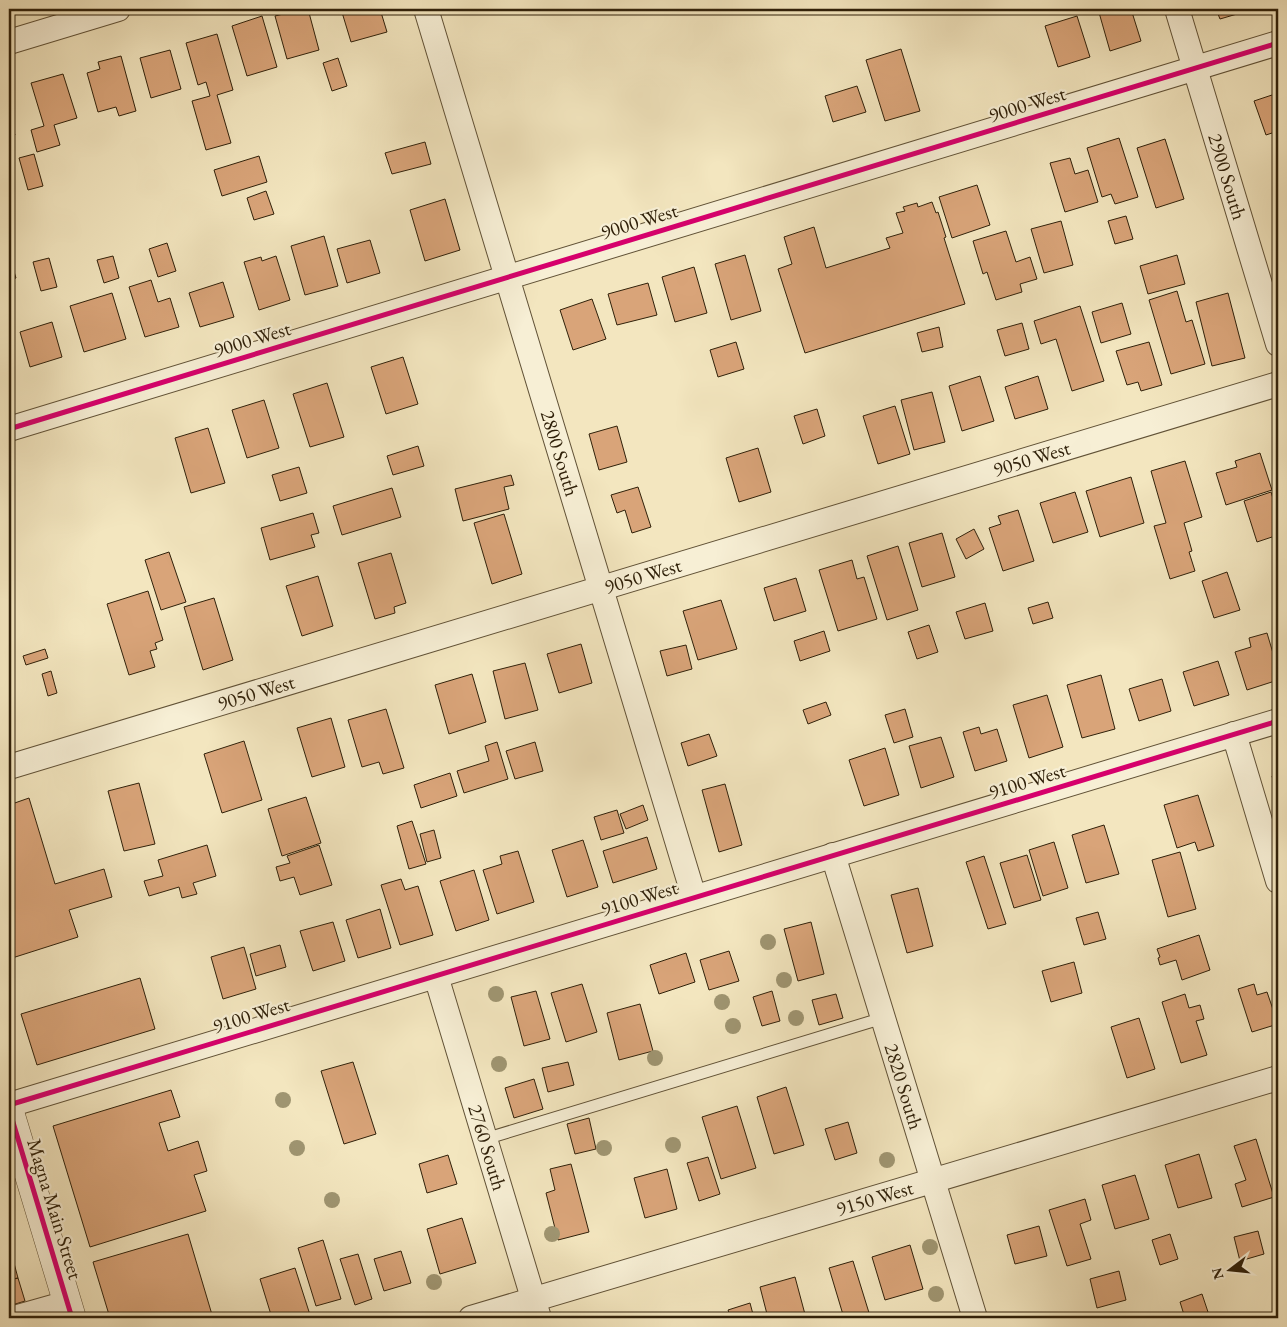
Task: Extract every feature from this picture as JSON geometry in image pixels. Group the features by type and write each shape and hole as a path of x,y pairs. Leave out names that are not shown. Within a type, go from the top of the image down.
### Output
{"street":[{"path":"9,42 118,9"},
{"name":"2800 South","path":"426,9 694,898"},
{"name":"2900 South","path":"1177,9 1278,344"},
{"name":"9000 West","path":"9,429 1278,43"},
{"name":"9050 West","path":"9,767 1278,384"},
{"name":"9100 West","path":"9,1105 1278,721"},
{"path":"1234,734 1278,881"},
{"name":"2820 South","path":"834,855 975,1318"},
{"name":"2760 South","path":"436,976 536,1309"},
{"name":"9150 West","path":"471,1318 536,1309 933,1181 1278,1078"},
{"name":"Magna Main Street","path":"9,1108 69,1311"},
{"path":"14,1318 69,1311"}],"lane":[{"path":"485,1139 883,1018"}],"building":[{"path":"308,9 319,50 287,59 275,16"},
{"path":"341,9 380,9 387,32 351,42"},
{"path":"1098,9 1131,9 1141,41 1110,51"},
{"path":"1216,9 1235,9 1237,14 1220,19"},
{"path":"262,16 277,67 247,76 232,26"},
{"path":"1077,16 1090,57 1058,67 1045,26"},
{"path":"217,34 233,90 217,95 231,143 206,150 192,101 210,96 206,82 198,85 186,43"},
{"path":"901,49 920,111 885,121 866,60"},
{"path":"170,50 181,89 151,98 140,58"},
{"path":"121,56 136,111 119,116 116,107 98,112 87,73 100,69 98,62"},
{"path":"338,58 347,86 332,91 323,63"},
{"path":"63,74 77,118 54,125 60,145 37,152 31,130 44,126 31,83"},
{"path":"857,86 866,112 833,122 825,96"},
{"path":"1278,93 1278,131 1266,135 1254,101"},
{"path":"9,116 15,135 9,137"},
{"path":"1119,138 1138,197 1115,204 1111,194 1102,197 1087,148"},
{"path":"1165,139 1184,199 1156,208 1137,148"},
{"path":"425,142 431,164 392,174 385,153"},
{"path":"34,154 43,186 28,190 19,158"},
{"path":"259,156 267,182 222,196 214,170"},
{"path":"1070,158 1075,174 1088,170 1098,202 1065,212 1050,163"},
{"path":"977,185 990,225 952,238 939,197"},
{"path":"266,191 274,214 254,220 247,198"},
{"path":"445,199 460,250 425,261 410,210"},
{"path":"932,202 936,213 938,212 946,237 944,238 965,304 805,353 778,269 792,264 784,237 814,227 826,268 890,248 886,238 903,233 896,213 905,211 903,207 917,203 918,207"},
{"path":"1126,216 1133,239 1115,244 1108,221"},
{"path":"1061,221 1073,265 1044,273 1031,229"},
{"path":"1006,231 1016,262 1030,257 1037,279 1020,284 1022,292 996,300 987,272 983,274 973,241"},
{"path":"324,236 338,286 305,295 291,246"},
{"path":"370,240 380,273 347,283 337,249"},
{"path":"167,243 176,271 158,277 149,249"},
{"path":"745,255 761,311 731,320 715,264"},
{"path":"1177,255 1185,284 1148,294 1140,266"},
{"path":"113,256 119,278 104,283 97,260"},
{"path":"276,256 290,300 259,310 244,262 261,257 262,261"},
{"path":"49,258 57,287 41,291 33,262"},
{"path":"12,265 16,278 9,280 9,266"},
{"path":"694,267 707,313 675,322 662,277"},
{"path":"151,280 158,302 170,298 179,327 145,337 129,287"},
{"path":"223,282 234,317 200,327 189,293"},
{"path":"648,283 657,315 617,325 608,294"},
{"path":"1177,291 1186,322 1192,320 1205,364 1171,374 1149,300"},
{"path":"112,293 126,339 84,352 70,306"},
{"path":"1228,293 1245,358 1212,366 1196,302"},
{"path":"592,299 606,339 573,350 560,310"},
{"path":"1122,303 1131,334 1101,343 1092,312"},
{"path":"1080,306 1104,381 1072,391 1056,339 1041,344 1034,321"},
{"path":"52,322 62,357 30,367 20,332"},
{"path":"1022,323 1029,349 1005,356 997,330"},
{"path":"939,327 943,347 922,352 917,333"},
{"path":"736,342 744,369 718,377 710,350"},
{"path":"1149,342 1162,385 1141,391 1138,382 1127,385 1116,351"},
{"path":"403,357 418,404 386,414 371,367"},
{"path":"980,376 994,421 962,431 949,386"},
{"path":"1038,376 1048,409 1015,419 1005,387"},
{"path":"327,383 344,437 310,447 293,394"},
{"path":"932,392 945,442 914,450 901,400"},
{"path":"264,400 279,448 247,458 232,410"},
{"path":"895,406 910,454 878,464 863,416"},
{"path":"817,409 825,436 803,444 794,416"},
{"path":"617,426 627,462 599,470 589,434"},
{"path":"208,428 225,483 191,493 175,438"},
{"path":"418,446 424,466 393,475 387,456"},
{"path":"758,448 771,492 739,502 726,458"},
{"path":"1260,453 1272,490 1226,505 1216,473 1237,467 1235,461"},
{"path":"1185,461 1202,517 1184,523 1192,551 1189,552 1195,571 1170,579 1154,526 1166,523 1151,471"},
{"path":"299,467 307,493 280,501 272,475"},
{"path":"511,475 514,485 504,487 509,509 463,521 455,489"},
{"path":"1131,477 1144,523 1100,537 1086,491"},
{"path":"638,487 651,527 632,533 625,510 617,513 611,495"},
{"path":"392,488 401,517 342,535 333,506"},
{"path":"1075,492 1088,532 1053,543 1040,503"},
{"path":"1271,492 1278,515 1278,535 1257,542 1244,501"},
{"path":"1018,510 1034,561 1003,571 989,528 1001,524 998,516"},
{"path":"313,513 319,533 311,535 315,547 270,560 261,528"},
{"path":"504,514 522,574 492,584 474,523"},
{"path":"974,529 984,549 966,559 956,539"},
{"path":"942,533 955,577 922,587 909,543"},
{"path":"898,546 918,610 887,620 867,556"},
{"path":"169,552 186,602 161,610 145,560"},
{"path":"391,553 406,603 394,607 395,613 375,619 358,563"},
{"path":"852,560 857,579 864,577 877,619 838,631 819,570"},
{"path":"1227,572 1240,610 1214,618 1202,581"},
{"path":"318,576 333,626 302,636 286,586"},
{"path":"796,578 806,611 774,621 764,588"},
{"path":"148,591 163,640 155,643 157,649 150,651 155,667 129,675 107,604"},
{"path":"214,598 233,660 203,670 184,607"},
{"path":"721,600 737,649 698,660 683,611"},
{"path":"1048,602 1053,618 1033,624 1028,608"},
{"path":"985,603 993,631 965,639 956,612"},
{"path":"929,625 938,652 917,659 908,632"},
{"path":"824,631 830,651 800,661 794,641"},
{"path":"1267,633 1278,670 1278,680 1247,690 1235,652 1251,647 1249,638"},
{"path":"581,644 592,683 559,693 547,654"},
{"path":"686,645 692,669 667,676 660,651"},
{"path":"45,649 48,658 26,665 23,656"},
{"path":"1218,661 1229,695 1194,706 1183,672"},
{"path":"525,663 538,710 505,719 493,671"},
{"path":"51,671 57,693 48,696 42,674"},
{"path":"472,674 486,722 449,734 435,685"},
{"path":"1101,675 1115,729 1082,738 1067,685"},
{"path":"1162,679 1171,711 1139,721 1129,689"},
{"path":"1047,695 1063,747 1029,758 1013,705"},
{"path":"826,702 831,715 808,724 803,710"},
{"path":"386,709 404,768 383,774 379,762 362,767 348,720"},
{"path":"905,709 913,737 894,743 885,715"},
{"path":"331,718 345,767 312,777 297,728"},
{"path":"979,727 981,734 997,729 1007,761 975,771 963,732"},
{"path":"709,734 717,756 688,766 681,743"},
{"path":"941,737 954,777 921,788 909,746"},
{"path":"244,741 262,800 222,813 204,754"},
{"path":"497,742 508,779 464,793 457,771 489,761 485,746"},
{"path":"535,742 543,771 515,779 506,751"},
{"path":"885,748 899,795 864,806 849,760"},
{"path":"450,773 457,796 421,808 414,785"},
{"path":"1278,774 1278,798 1272,776"},
{"path":"139,783 155,844 124,851 108,791"},
{"path":"725,784 742,845 719,852 702,790"},
{"path":"1198,795 1214,846 1198,851 1195,842 1177,848 1164,805"},
{"path":"306,797 321,843 282,856 268,809"},
{"path":"29,798 55,884 104,869 112,897 69,910 78,937 9,959 9,805"},
{"path":"643,805 648,820 626,829 620,814"},
{"path":"617,810 624,833 601,840 594,817"},
{"path":"412,821 426,864 409,869 397,826"},
{"path":"1104,825 1119,874 1086,883 1072,835"},
{"path":"434,830 441,858 427,862 420,834"},
{"path":"647,837 657,869 613,883 603,851"},
{"path":"583,840 598,887 567,897 552,850"},
{"path":"1054,842 1068,888 1043,896 1029,850"},
{"path":"207,845 216,876 193,883 197,894 182,898 179,887 149,896 144,881 163,876 158,860"},
{"path":"319,845 332,885 300,895 294,877 280,881 276,867 290,863 287,856"},
{"path":"518,851 534,902 497,914 483,870 502,864 500,856"},
{"path":"1180,852 1196,909 1168,917 1152,860"},
{"path":"1027,855 1041,900 1014,908 1000,863"},
{"path":"984,856 1006,924 988,929 966,862"},
{"path":"474,870 489,920 456,931 440,881"},
{"path":"401,879 405,890 418,886 433,935 400,945 381,885"},
{"path":"918,888 933,946 907,953 891,895"},
{"path":"380,909 391,948 358,958 346,920"},
{"path":"1098,912 1106,939 1084,945 1076,918"},
{"path":"333,922 345,961 313,971 300,931"},
{"path":"811,922 824,974 798,981 784,929"},
{"path":"1199,935 1210,970 1182,980 1176,960 1160,965 1157,949"},
{"path":"280,945 286,967 256,976 250,954"},
{"path":"244,947 256,989 223,999 211,957"},
{"path":"729,951 739,981 709,990 700,960"},
{"path":"686,953 695,982 659,994 650,965"},
{"path":"1074,962 1082,993 1051,1002 1042,971"},
{"path":"140,978 155,1029 37,1065 21,1014"},
{"path":"582,984 597,1032 566,1042 551,993"},
{"path":"1254,984 1257,995 1267,992 1278,1024 1252,1032 1238,989"},
{"path":"536,991 550,1039 524,1046 511,997"},
{"path":"772,991 780,1021 762,1026 753,997"},
{"path":"836,994 843,1018 819,1025 812,1000"},
{"path":"1185,994 1189,1008 1200,1005 1204,1019 1196,1021 1207,1055 1181,1063 1162,1002"},
{"path":"640,1004 653,1051 619,1060 607,1013"},
{"path":"1139,1018 1155,1069 1127,1078 1111,1027"},
{"path":"353,1062 376,1134 344,1144 321,1071"},
{"path":"568,1062 574,1085 548,1092 542,1068"},
{"path":"534,1079 543,1109 514,1118 505,1088"},
{"path":"786,1087 804,1145 774,1154 757,1097"},
{"path":"171,1090 180,1117 159,1123 168,1151 198,1141 207,1171 194,1175 206,1211 90,1247 53,1126"},
{"path":"737,1106 756,1168 721,1179 702,1117"},
{"path":"589,1118 596,1149 575,1154 567,1124"},
{"path":"848,1122 857,1153 835,1160 825,1129"},
{"path":"1256,1139 1274,1197 1242,1207 1235,1184 1246,1180 1234,1146"},
{"path":"1199,1154 1212,1198 1178,1208 1165,1165"},
{"path":"448,1155 457,1184 427,1193 419,1164"},
{"path":"708,1157 720,1194 699,1201 687,1163"},
{"path":"571,1164 589,1232 558,1240 546,1193 555,1190 550,1169"},
{"path":"667,1169 677,1209 645,1218 634,1178"},
{"path":"1135,1175 1149,1219 1115,1229 1102,1185"},
{"path":"1085,1199 1091,1220 1080,1224 1091,1259 1067,1266 1049,1210"},
{"path":"462,1218 476,1263 440,1274 427,1229"},
{"path":"1039,1226 1047,1256 1015,1264 1007,1235"},
{"path":"1258,1231 1264,1254 1240,1261 1234,1237"},
{"path":"188,1234 213,1318 110,1318 93,1262"},
{"path":"1170,1234 1178,1259 1160,1265 1152,1240"},
{"path":"323,1240 341,1299 316,1306 298,1248"},
{"path":"910,1245 923,1289 885,1300 872,1257"},
{"path":"401,1251 411,1283 384,1291 374,1259"},
{"path":"11,1252 18,1278 9,1280 9,1253"},
{"path":"358,1254 372,1299 355,1305 340,1259"},
{"path":"853,1261 870,1316 864,1318 844,1318 829,1268"},
{"path":"295,1268 311,1318 272,1318 260,1279"},
{"path":"1119,1271 1126,1300 1097,1308 1090,1279"},
{"path":"795,1277 806,1318 768,1318 760,1287"},
{"path":"18,1278 25,1301 9,1306 9,1280"},
{"path":"1202,1294 1209,1315 1198,1318 1185,1318 1180,1302"},
{"path":"750,1303 754,1318 731,1318 728,1310"}],"cycle path":[{"path":"9,429 1278,43"},
{"path":"9,1105 1278,721"},
{"path":"9,1109 72,1318"}]}
